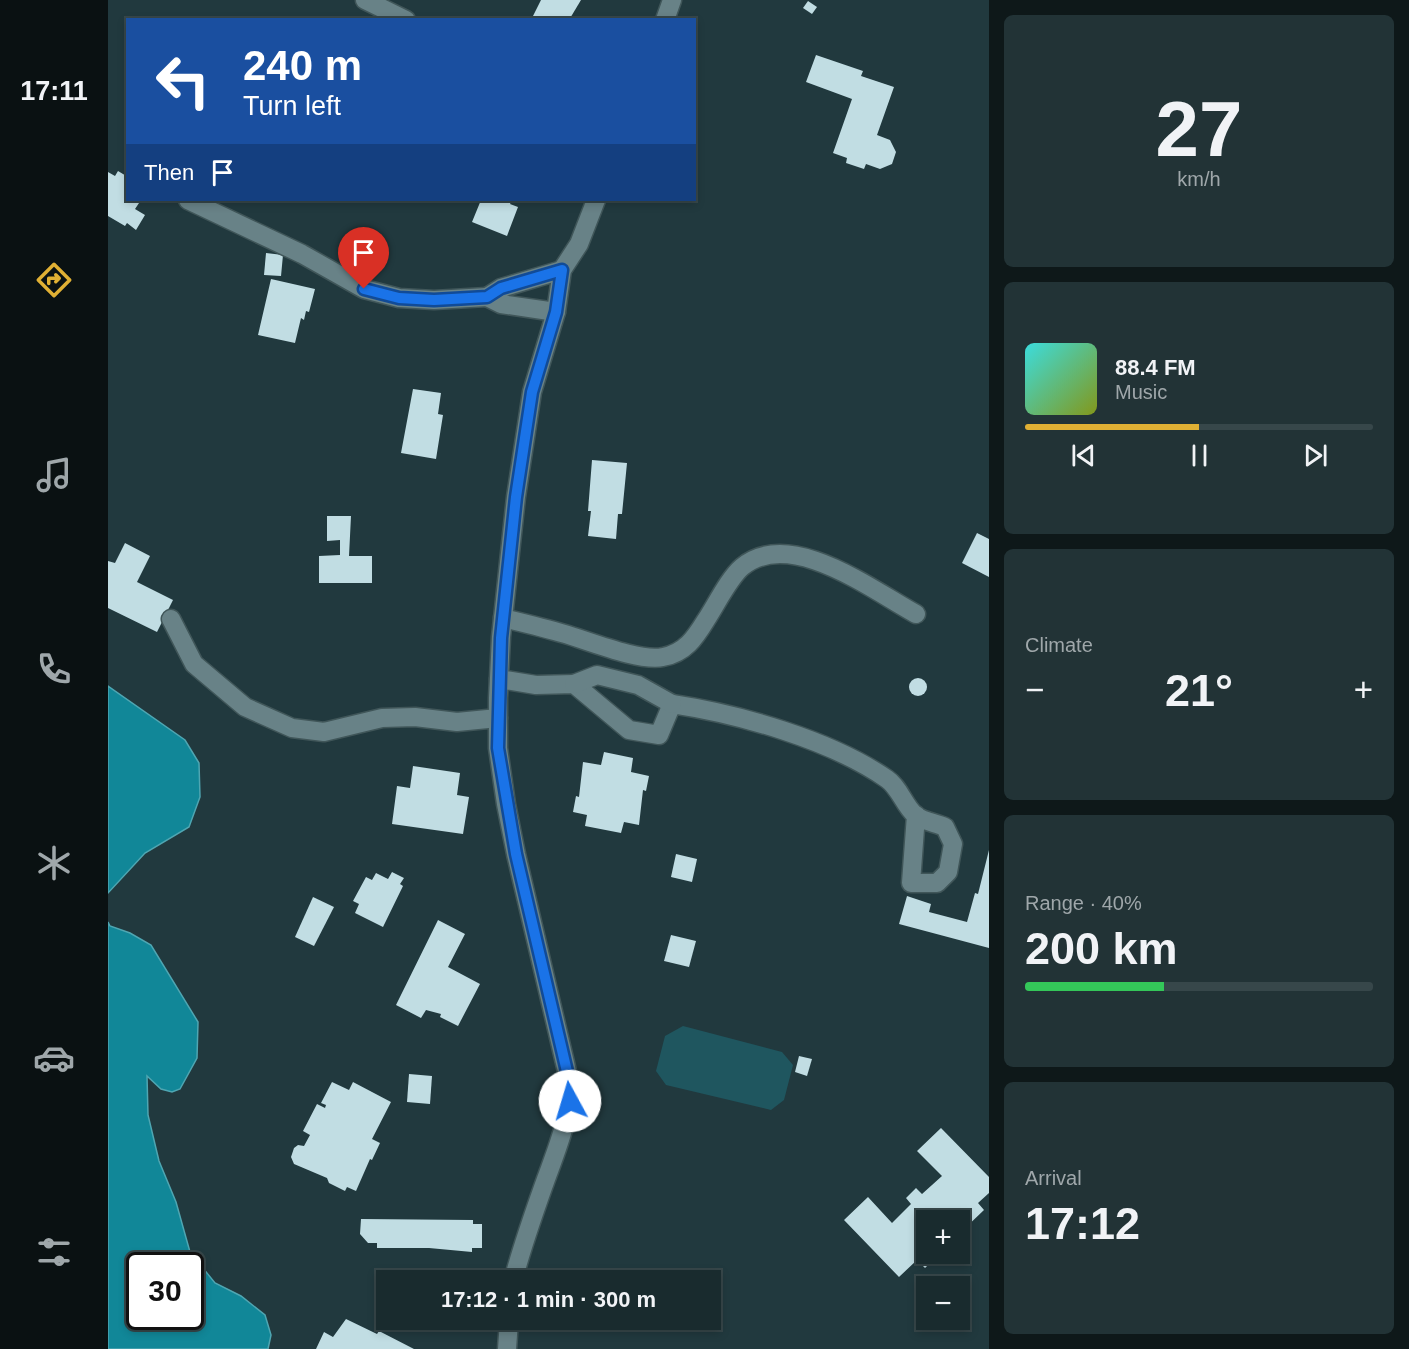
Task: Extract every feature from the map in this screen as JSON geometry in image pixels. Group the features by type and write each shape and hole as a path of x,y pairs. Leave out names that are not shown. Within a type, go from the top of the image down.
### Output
{"street":[{"path":"365,0 402,18"},
{"path":"666,18 672,0"},
{"path":"190,201 302,254 364,289 399,298 434,300 487,297 501,288 562,270"},
{"path":"516,1270 566,1125 570,1101 569,1080 514,844 498,748 503,618 523,445 532,392 556,312 562,270 579,244 596,201"},
{"path":"487,297 501,304 556,312"},
{"path":"503,618 640,656 662,658 691,644 740,569 755,558 783,553 791,553 825,564 916,614"},
{"path":"171,620 194,664 244,707 292,728 324,732 382,718 416,717 457,722 498,718"},
{"path":"499,680 536,685 574,684 597,675 638,685 672,704 702,708 771,727 850,758 889,780 916,815"},
{"path":"574,684 629,730 659,735 672,704"},
{"path":"507,1349 508,1330"}],"shaded area":[{"path":"108,686 185,740 199,763 200,797 189,827 145,853 108,893"},
{"path":"108,922 110,926 130,933 151,945 198,1022 197,1058 180,1089 172,1092 161,1089 147,1076 148,1115 159,1161 176,1202 190,1252 126,1252 126,1330 204,1330 204,1269 215,1283 241,1296 265,1315 271,1335 268,1349 108,1349"},
{"path":"683,1026 782,1052 793,1065 784,1100 771,1110 666,1085 656,1071 665,1036"}],"building":[{"path":"541,0 581,0 570,18 532,18"},
{"path":"808,1 817,7 812,14 803,8"},
{"path":"816,55 863,71 861,76 894,87 877,135 890,140 896,152 892,164 880,169 866,164 864,169 846,163 847,158 833,153 852,99 806,82"},
{"path":"118,171 126,176 126,201 140,201 135,209 145,215 136,230 127,223 125,226 108,216 108,172 115,176"},
{"path":"481,201 512,201 510,204 518,207 507,236 472,222"},
{"path":"266,253 283,255 281,276 264,275"},
{"path":"271,279 315,289 309,312 306,311 304,320 301,318 295,343 258,335"},
{"path":"413,389 441,393 438,414 443,415 436,459 401,453"},
{"path":"592,460 627,463 622,514 618,514 616,539 588,536"},
{"path":"327,516 351,516 349,556 372,556 372,583 319,583 319,556 340,555 340,540 327,541"},
{"path":"977,533 989,539 989,577 962,563"},
{"path":"125,543 150,556 137,582 173,600 157,632 108,608 108,561 115,563"},
{"path":"918,678 926,683 927,687 922,695 918,696 910,691 909,687 914,679"},
{"path":"604,752 633,758 631,772 649,776 646,791 643,790 639,825 624,822 621,833 585,826 587,815 573,812 576,796 579,797 583,762 601,765"},
{"path":"413,766 460,773 457,795 469,797 463,834 392,824 397,786 410,788"},
{"path":"989,850 989,948 899,924 907,896 931,904 929,912 967,922 975,893 978,894"},
{"path":"676,854 697,859 692,882 671,877"},
{"path":"392,872 404,878 400,884 403,886 383,927 355,913 359,904 353,901 366,877 372,880 376,873 388,879"},
{"path":"313,897 334,907 314,946 295,937"},
{"path":"438,920 465,934 448,967 480,984 458,1026 440,1017 441,1014 426,1010 421,1018 396,1005"},
{"path":"671,935 696,941 689,967 664,961"},
{"path":"799,1056 812,1059 807,1076 795,1072"},
{"path":"409,1074 432,1076 430,1104 407,1102"},
{"path":"332,1082 349,1090 353,1082 391,1102 372,1139 380,1143 356,1191 347,1187 345,1191 329,1183 327,1178 294,1164 291,1157 294,1148 298,1145 304,1146 310,1135 303,1131 317,1104 325,1108 326,1105 321,1103"},
{"path":"941,1128 989,1177 989,1193 978,1203 984,1210 970,1223 970,1210 916,1210 916,1261 899,1277 844,1220 868,1197 892,1223 911,1204 906,1198 916,1188 922,1194 942,1176 917,1151"},
{"path":"361,1219 473,1220 473,1224 482,1224 482,1248 472,1248 472,1252 429,1248 377,1248 377,1243 368,1243 360,1234"},
{"path":"346,1319 377,1334 379,1331 414,1349 316,1349 324,1332 333,1337"}],"route":[{"path":"364,289 399,298 434,300 487,297 501,288 562,270 556,312 532,392 516,497 501,638 498,748 516,854 569,1080 570,1101"}]}
